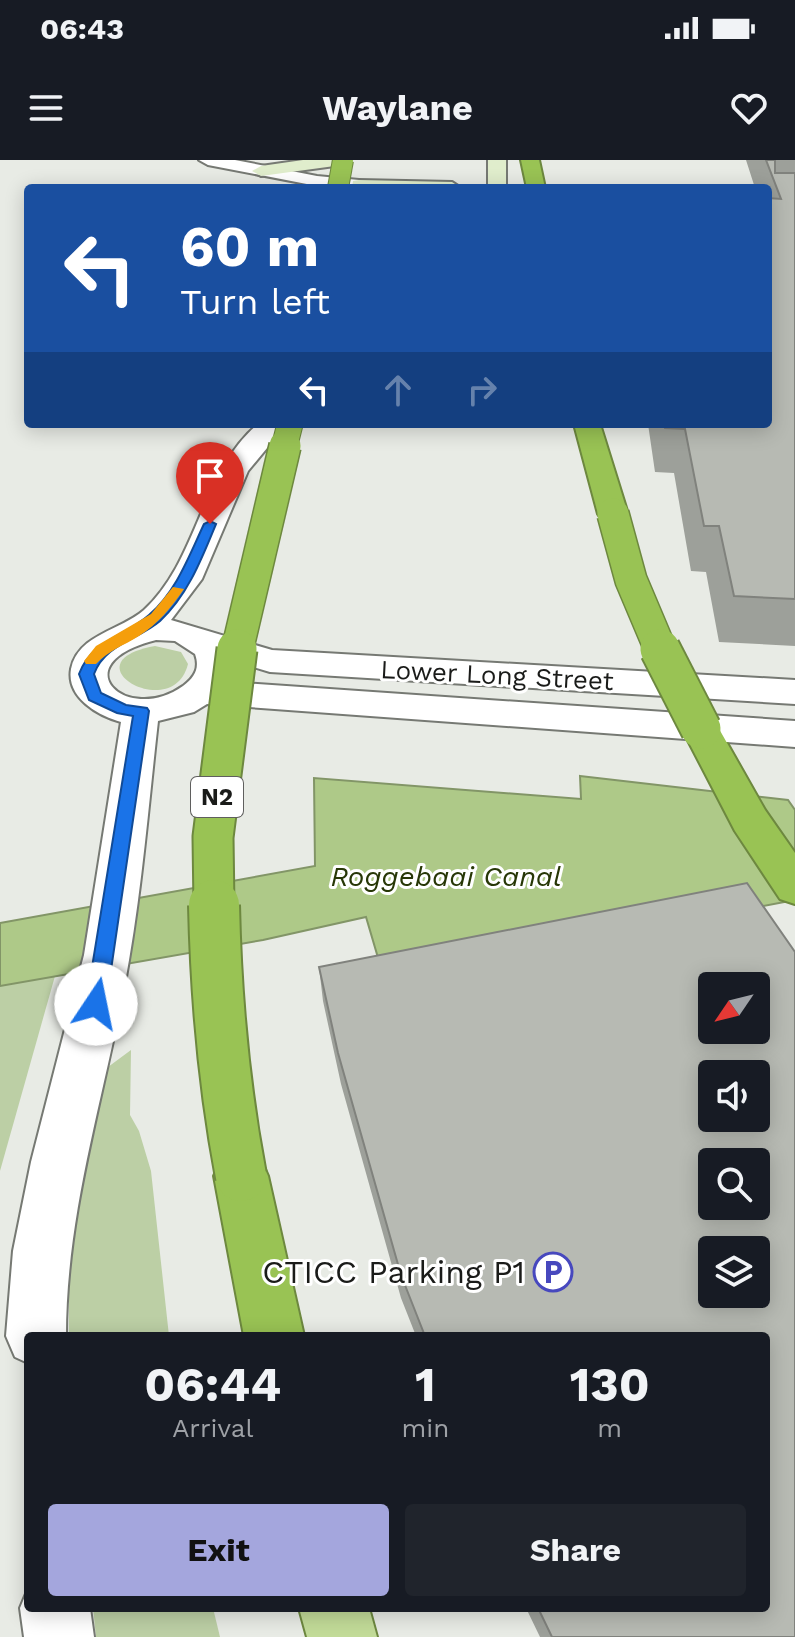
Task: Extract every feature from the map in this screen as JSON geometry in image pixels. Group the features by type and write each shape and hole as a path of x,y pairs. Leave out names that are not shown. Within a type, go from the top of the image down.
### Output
{"highway":[{"path":"339,184 342,160"},
{"path":"530,160 535,184"},
{"name":"N2","path":"273,1332 231,1123 215,954 213,837 240,628 289,428"},
{"path":"588,428 631,580 661,652 750,820 795,887"}],"main road":[{"path":"261,171 342,160"},
{"path":"497,160 497,184"},
{"path":"360,182 391,184"},
{"path":"335,1612 342,1637"}],"street":[{"path":"200,163 360,182"},
{"path":"200,163 261,184"},
{"path":"133,633 168,629 195,637 215,655 216,664 209,683 200,692 174,706 141,711 123,710 95,696 87,674 91,661 101,649 156,617 186,579 234,470 269,428"},
{"path":"186,579 195,637"},
{"name":"Lower Long Street","path":"195,637 270,661 795,692"},
{"name":"Lower Long Street","path":"200,692 795,734"},
{"path":"36,1332 35,1314 48,1214 100,987 141,711"},
{"path":"56,1612 59,1637"}],"shaded area":[{"path":"155,646 181,652 188,664 179,681 164,689 147,689 132,684 122,675 120,664 130,654"},
{"path":"55,976 0,1171 0,986"},
{"path":"131,1050 130,1115 139,1131 151,1171 169,1332 69,1332 69,1208 104,1070"},
{"path":"93,1612 214,1612 220,1637 96,1637"}],"water":[{"name":"Roggebaai Canal","path":"580,776 788,800 795,810 795,900 384,978 366,917 263,940 0,986 0,923 315,866 314,778 581,799"}],"building":[{"path":"766,160 775,160 775,173 795,173 795,599 734,596 719,526 704,526 685,429 665,428 772,428 772,198 781,199"},
{"name":"CTICC Parking P1","path":"747,883 795,952 795,1637 552,1637 540,1612 770,1612 770,1332 423,1332 401,1275 338,1053 319,967"}],"slow traffic":[{"path":"91,661 101,649 156,617 178,589"}],"place":[{"name":"CTICC Parking P1","path":"553,1272"}],"route":[{"path":"96,1004 116,890 141,711 123,710 95,696 88,685 87,674 91,661 101,649 156,617 186,579 210,524"}]}
